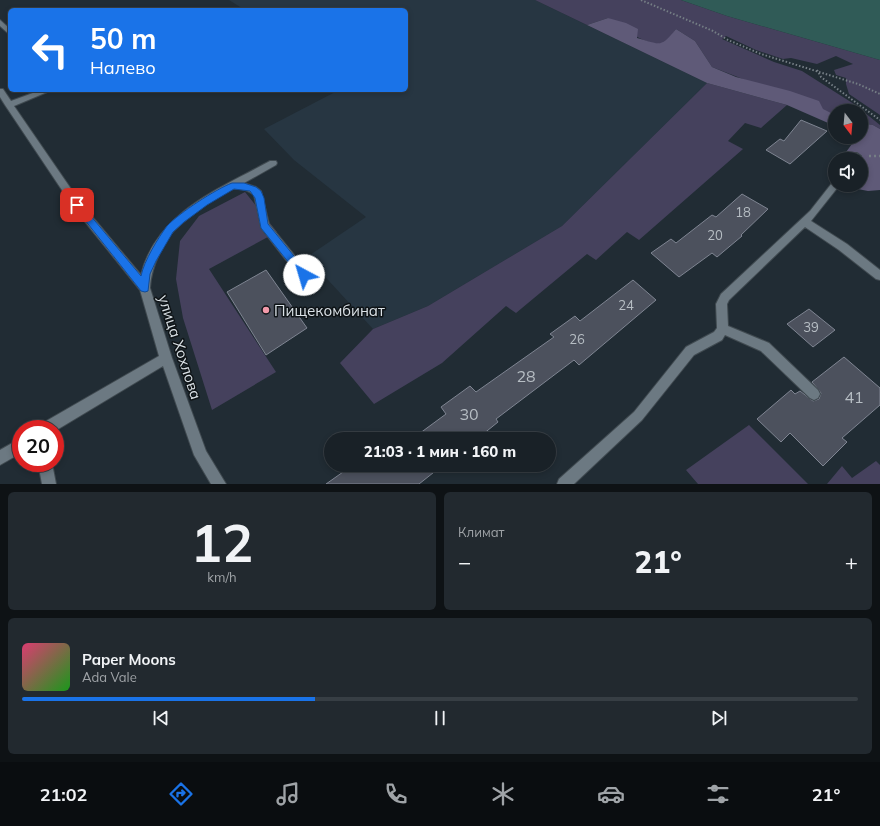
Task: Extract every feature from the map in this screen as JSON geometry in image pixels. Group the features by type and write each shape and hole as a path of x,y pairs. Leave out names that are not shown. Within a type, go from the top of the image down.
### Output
{"street":[{"path":"0,22 8,31"},
{"name":"улица Хохлова","path":"0,91 77,205 145,288 166,358 201,455 219,484"},
{"path":"10,105 43,92"},
{"path":"145,288 146,274 152,260 170,229 180,219 232,186 273,163"},
{"path":"232,186 244,186 253,189 258,193 264,225 304,275"},
{"path":"564,484 638,416 690,351 718,336 723,329 721,304 725,297 813,214 830,192"},
{"path":"805,222 843,247 880,276"},
{"path":"723,329 765,347 814,394"},
{"path":"61,420 166,358"},
{"path":"0,458 12,451"},
{"path":"47,472 49,484"}],"path":[{"path":"641,0 713,31 728,40 761,54 817,70 858,84 880,94"},
{"path":"817,70 821,77 880,120"}],"shaded area":[{"path":"229,0 535,0 707,83 562,226 428,306 373,329 307,257 366,217 294,160 264,129 335,92 408,92 408,8 242,8"},
{"path":"535,0 681,0 727,16 880,60 880,115 868,107 868,104 864,104 849,94 846,78 836,75 834,70 853,64 836,56 817,64 791,58 783,59 756,50 726,36 722,39 774,62 802,71 854,104 828,104 828,112 712,67 695,41 676,29 666,42 660,44 653,43 636,36 608,18 587,25"},
{"path":"681,0 880,0 880,60 727,16"},
{"path":"608,18 626,23 638,29 637,38 655,43 666,40 676,29 695,41 712,67 736,77 790,91 819,101 823,109 828,112 828,123 787,105 707,83 587,25"},
{"path":"707,83 787,105 761,128 745,123 728,141 743,149 639,240 627,232 596,260 587,254 516,313 506,306 442,363 374,404 340,363 373,329 428,306 562,226"},
{"path":"868,115 880,125 880,129 868,124"},
{"path":"868,124 880,129 880,190 868,191 868,152 846,152 852,144 868,144"},
{"path":"245,192 277,232 209,269 276,372 212,410 183,318 176,279 180,241 199,216"},
{"path":"749,425 808,484 698,484 686,470"},
{"path":"876,461 880,465 880,484 827,484 842,466 852,478"}],"building":[{"path":"801,120 827,131 790,164 766,150 780,139 784,141"},
{"path":"742,194 768,209 741,235 742,236 717,257 712,253 679,277 651,253 671,239 676,243 712,215 716,217"},
{"name":"Пищекомбинат","path":"266,270 307,328 266,355 227,292"},
{"path":"633,280 656,300 579,365 574,360 496,419 498,422 486,432 422,432 446,414 441,407 470,386 476,392 554,337 550,334 575,316 580,321"},
{"path":"809,309 835,330 813,347 787,324"},
{"path":"844,357 880,388 880,405 842,438 847,442 823,466 790,433 781,442 757,419 791,390 795,394 800,391 813,401 819,399 821,393 812,382"},
{"path":"343,472 434,472 419,484 326,484"}],"place":[{"name":"Пищекомбинат","path":"266,310"}],"route":[{"path":"77,205 145,288 146,274 163,239 170,229 180,219 232,186 244,186 253,189 258,193 262,207 264,225 304,275"}]}
